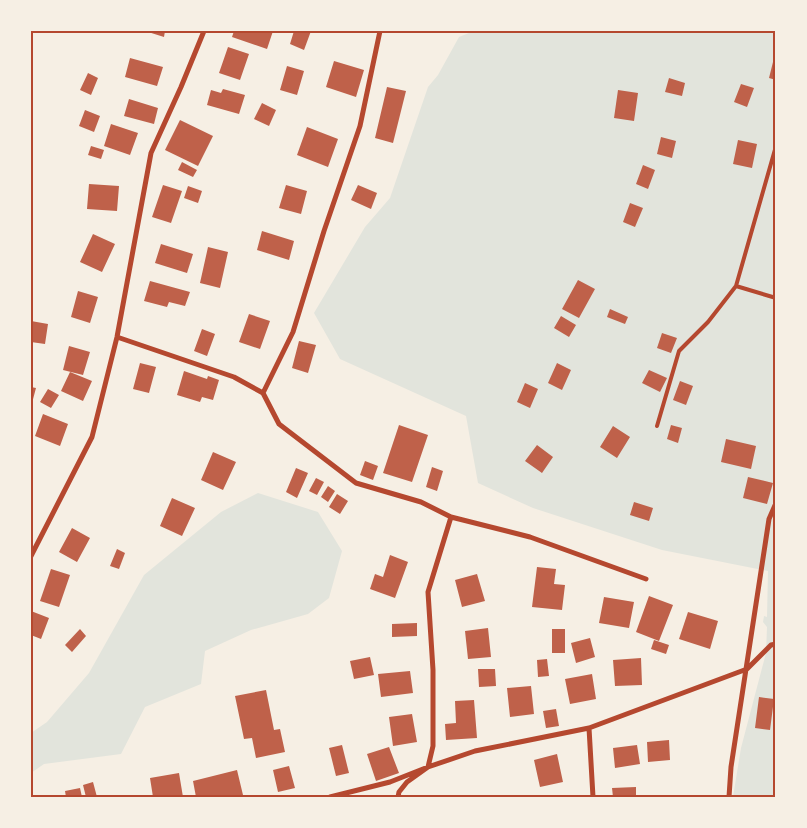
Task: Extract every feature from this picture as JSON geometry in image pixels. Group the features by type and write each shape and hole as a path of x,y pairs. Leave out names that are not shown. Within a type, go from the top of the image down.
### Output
{"street":[{"path":"31,556 92,437 117,338 151,154 204,31"},
{"path":"263,393 293,332 324,230 360,126 380,31"},
{"path":"117,338 234,377 263,393 279,424 356,483 421,502 451,517 530,537 646,579"},
{"path":"729,797 731,767 769,519 776,503"},
{"path":"398,797 399,792 407,782 428,767 433,746 433,670 428,592 451,517"},
{"path":"330,797 390,782 475,751 588,728 747,669 771,645 776,644"},
{"path":"588,728 593,797"}],"lane":[{"path":"657,426 679,351 708,322 736,286 776,146"},
{"path":"736,286 776,298"}],"shaded area":[{"path":"474,31 776,31 776,797 733,797 741,748 766,653 767,627 763,622 764,616 767,617 768,571 662,550 533,508 478,483 466,416 340,359 314,313 365,227 390,198 428,87 438,75 459,37"},
{"path":"258,493 318,512 342,551 329,598 308,614 251,630 205,651 201,684 145,707 121,754 44,764 31,773 31,733 47,722 89,673 144,575 221,512"}],"building":[{"path":"145,31 165,31 164,37"},
{"path":"234,31 273,31 267,49 232,37"},
{"path":"294,31 311,31 304,50 290,44"},
{"path":"228,47 249,54 240,80 219,73"},
{"path":"130,58 163,67 157,86 125,77"},
{"path":"334,61 364,70 356,97 326,87"},
{"path":"773,62 776,63 776,80 769,78"},
{"path":"287,66 304,71 297,95 280,90"},
{"path":"88,73 98,78 91,95 80,90"},
{"path":"669,78 685,83 682,96 665,92"},
{"path":"741,84 754,88 747,107 734,102"},
{"path":"387,87 406,91 393,143 375,138"},
{"path":"223,89 245,95 239,114 207,105 211,90 221,93"},
{"path":"618,90 638,93 634,121 614,118"},
{"path":"129,99 158,108 154,124 124,116"},
{"path":"262,103 276,110 269,126 254,119"},
{"path":"85,110 100,116 94,132 79,126"},
{"path":"180,120 213,136 198,166 165,150"},
{"path":"111,124 138,133 130,155 104,146"},
{"path":"307,127 338,139 328,167 297,155"},
{"path":"661,137 676,141 672,158 657,154"},
{"path":"738,140 757,144 752,168 733,164"},
{"path":"91,146 104,150 101,159 88,155"},
{"path":"182,162 197,170 193,177 178,170"},
{"path":"643,165 655,170 648,189 636,184"},
{"path":"89,184 119,186 117,211 87,209"},
{"path":"163,185 182,191 171,223 152,217"},
{"path":"286,185 307,191 301,214 279,208"},
{"path":"358,185 377,193 371,209 351,200"},
{"path":"188,186 202,191 198,203 184,198"},
{"path":"630,203 643,208 635,227 623,222"},
{"path":"262,231 294,241 289,260 257,250"},
{"path":"93,234 115,244 102,272 80,262"},
{"path":"161,244 193,254 187,273 155,263"},
{"path":"208,247 228,252 220,288 200,283"},
{"path":"578,280 595,289 579,318 562,309"},
{"path":"150,281 190,292 185,306 169,302 167,307 144,301"},
{"path":"78,291 98,297 90,323 71,317"},
{"path":"610,309 628,317 625,324 607,317"},
{"path":"249,314 270,321 260,349 239,342"},
{"path":"561,316 576,325 569,337 554,328"},
{"path":"31,321 48,324 45,344 31,342"},
{"path":"202,329 215,334 207,356 194,351"},
{"path":"662,333 677,338 671,353 657,348"},
{"path":"299,341 316,345 308,373 292,368"},
{"path":"69,346 90,352 83,375 63,370"},
{"path":"140,363 156,367 149,393 133,389"},
{"path":"557,363 571,370 562,390 548,383"},
{"path":"649,370 667,378 660,392 642,383"},
{"path":"184,371 207,379 208,376 219,380 213,400 202,397 200,402 177,395"},
{"path":"70,372 92,381 83,401 61,391"},
{"path":"680,381 693,386 686,405 673,400"},
{"path":"525,383 538,389 530,408 517,402"},
{"path":"31,387 36,388 32,403 31,403"},
{"path":"48,389 59,395 51,408 40,402"},
{"path":"43,414 68,424 60,446 35,436"},
{"path":"399,425 428,435 412,482 383,473"},
{"path":"671,425 682,428 678,443 667,439"},
{"path":"613,426 630,437 617,458 600,447"},
{"path":"726,439 756,446 751,469 721,462"},
{"path":"537,445 553,457 542,473 525,461"},
{"path":"213,452 236,462 223,490 201,480"},
{"path":"365,461 378,466 373,480 360,475"},
{"path":"432,467 443,471 437,491 426,487"},
{"path":"296,468 308,473 297,498 286,492"},
{"path":"748,477 773,483 767,504 743,498"},
{"path":"316,478 324,482 317,495 309,491"},
{"path":"328,486 335,491 328,502 321,497"},
{"path":"337,494 348,501 340,514 329,507"},
{"path":"172,498 195,508 182,536 160,526"},
{"path":"634,502 653,508 649,521 630,515"},
{"path":"72,528 90,538 77,562 59,552"},
{"path":"117,549 125,553 119,569 110,566"},
{"path":"390,555 408,562 395,598 370,589 375,574 383,577"},
{"path":"537,567 556,569 554,584 565,585 562,610 532,607"},
{"path":"51,569 70,575 59,607 40,601"},
{"path":"477,574 485,601 462,607 455,580"},
{"path":"649,596 673,605 659,641 636,632"},
{"path":"604,597 634,602 629,628 599,623"},
{"path":"31,611 49,618 41,639 31,635"},
{"path":"688,612 718,621 710,649 679,639"},
{"path":"417,623 417,636 392,637 392,624"},
{"path":"488,628 491,657 468,659 465,631"},
{"path":"80,629 86,636 72,652 65,645"},
{"path":"552,629 565,629 565,653 552,653"},
{"path":"590,638 595,657 576,663 571,643"},
{"path":"654,640 669,645 666,654 651,649"},
{"path":"370,657 374,675 354,679 350,661"},
{"path":"641,658 642,685 615,686 613,660"},
{"path":"547,659 549,676 538,677 537,660"},
{"path":"478,669 495,669 496,686 479,687"},
{"path":"410,671 413,693 381,697 378,674"},
{"path":"592,674 596,699 570,704 565,679"},
{"path":"531,686 534,714 510,717 507,688"},
{"path":"266,690 274,730 280,729 285,752 256,758 252,738 244,739 235,696"},
{"path":"759,697 774,699 770,730 755,728"},
{"path":"474,700 477,738 446,740 445,724 456,723 455,701"},
{"path":"556,709 559,726 546,728 543,711"},
{"path":"412,714 417,742 393,746 389,717"},
{"path":"669,740 670,760 648,762 647,742"},
{"path":"342,745 349,773 336,776 329,748"},
{"path":"637,745 640,764 615,768 613,748"},
{"path":"389,747 399,773 376,781 367,754"},
{"path":"557,754 563,782 540,787 534,760"},
{"path":"289,766 295,788 278,792 273,770"},
{"path":"237,770 243,795 236,797 196,797 193,781"},
{"path":"179,773 183,797 153,797 150,778"},
{"path":"93,782 97,797 86,797 83,785"},
{"path":"636,787 636,797 613,797 612,788"},
{"path":"80,788 82,797 66,797 65,791"}]}
